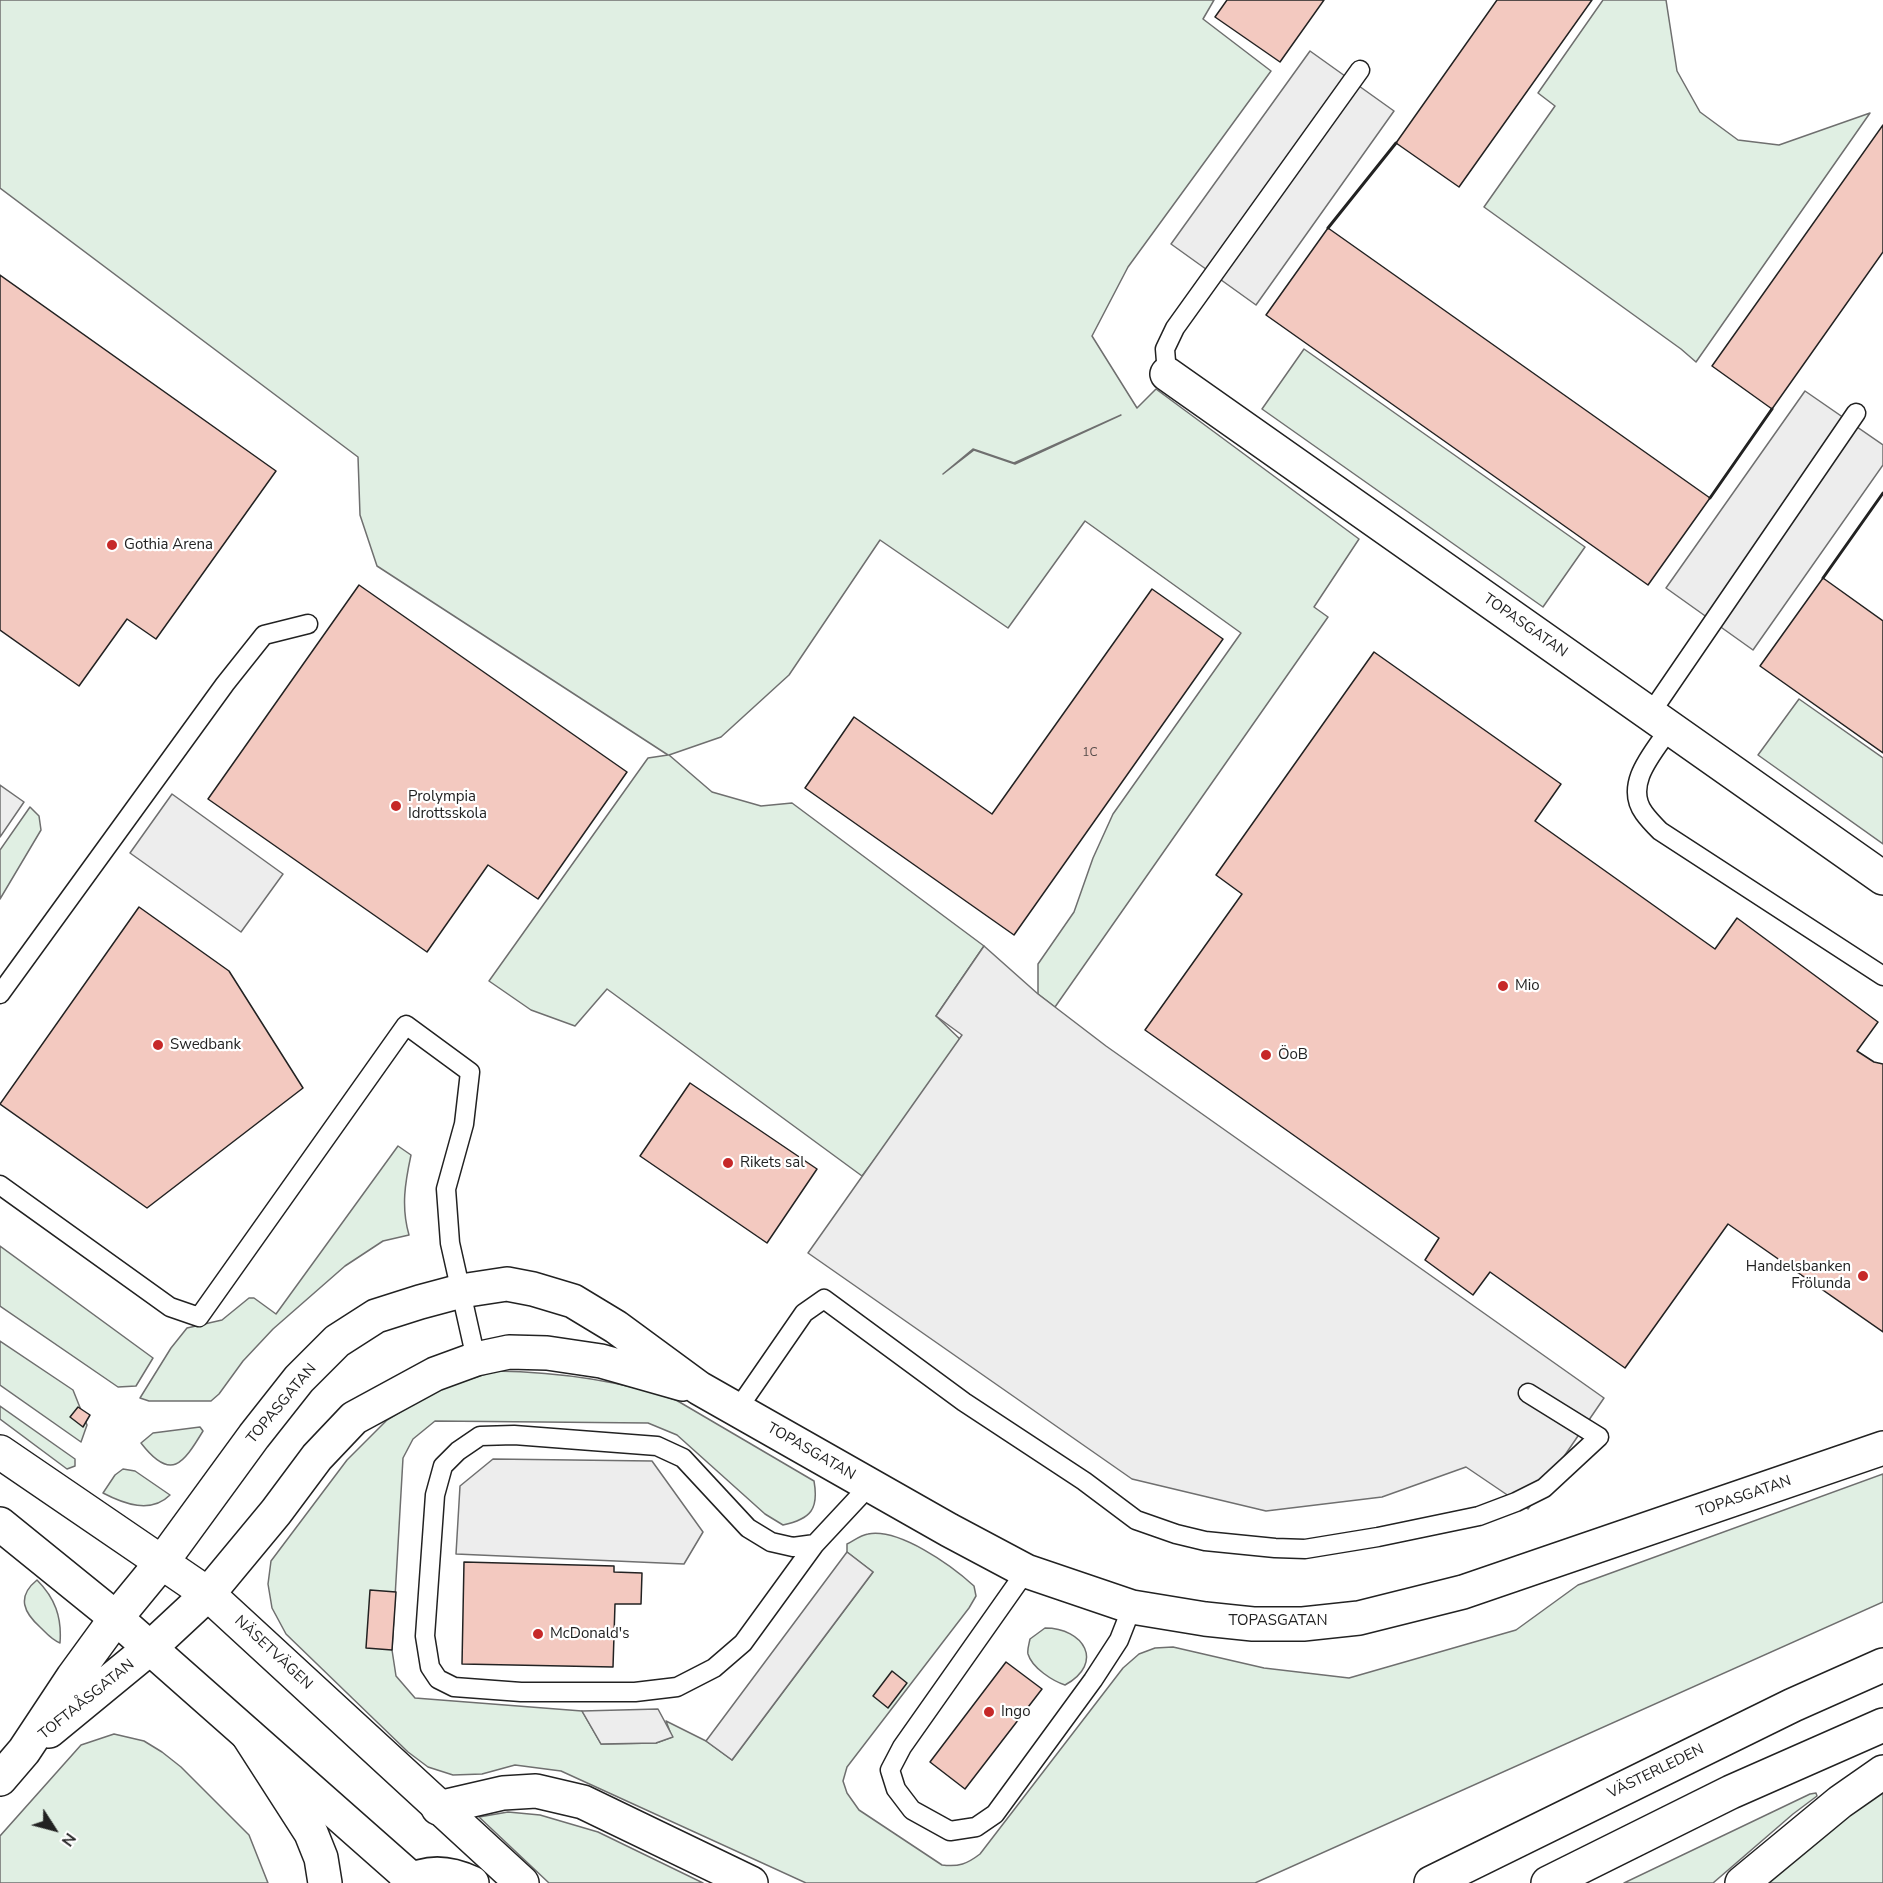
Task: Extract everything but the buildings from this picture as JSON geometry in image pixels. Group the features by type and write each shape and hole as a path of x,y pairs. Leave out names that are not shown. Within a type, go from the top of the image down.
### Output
{"main road":[{"name":"TOPASGATAN","path":"1167,374 1883,878"},
{"name":"TOPASGATAN","path":"116,1618 162,1562 254,1436 299,1379 337,1341 376,1316 420,1302 507,1284 573,1301 616,1327 699,1388 1026,1570 1132,1607 1205,1619 1253,1624 1303,1624 1359,1618 1462,1592 1883,1448"},
{"name":"TOPASGATAN","path":"150,1648 208,1594 276,1512 317,1457 354,1418 435,1374 476,1359 509,1352 547,1353 600,1361 699,1388"},
{"name":"NÄSETVÄGEN","path":"0,1452 208,1594 522,1883"},
{"path":"0,1524 116,1618 412,1882 430,1873 459,1877 472,1883"},
{"name":"TOFTAÅSGATAN","path":"0,1779 24,1751 116,1618"},
{"name":"TOFTAÅSGATAN","path":"24,1751 150,1648"},
{"name":"VÄSTERLEDEN","path":"1431,1883 1793,1705 1883,1665"},
{"path":"1548,1883 1731,1792 1883,1725"},
{"path":"248,1736 311,1833 321,1858 325,1883"},
{"path":"1742,1883 1840,1802 1883,1772"},
{"path":"438,1808 503,1793 536,1791 583,1803 751,1883"}],"lane":[{"path":"1167,374 1165,349 1175,328 1360,70"},
{"path":"1856,413 1660,721 1640,772 1636,795 1643,812 1660,831 1883,976"},
{"path":"0,994 225,684 264,635 308,624"},
{"path":"0,1185 170,1307 199,1317 406,1025 470,1072 464,1124 447,1190 450,1243 476,1359"},
{"path":"737,1410 804,1312 824,1299 964,1402 1084,1481 1136,1520 1176,1534 1205,1540 1305,1549 1378,1537 1479,1516 1544,1488 1599,1437 1528,1393"},
{"path":"815,1544 794,1547 771,1542 748,1528 683,1458 657,1446 514,1435 480,1436 458,1451 443,1466 435,1495 424,1636 430,1667 438,1679 454,1687 521,1692 635,1692 677,1687 714,1668 743,1643 815,1544 870,1485"},
{"path":"1026,1570 902,1747 890,1770 896,1789 912,1810 950,1831 976,1827 995,1814 1094,1680 1119,1640 1132,1607"}],"green space":[{"path":"0,0 1214,0 1203,19 1271,71 1128,267 1092,336 1137,408 1156,389 1359,539 1314,607 1328,617 1055,1007 1038,994 1038,964 1074,912 1093,858 1113,814 1241,633 1085,521 1008,628 880,540 789,675 721,737 669,755 712,792 761,806 792,803 984,946 936,1016 964,1043 862,1176 607,989 575,1026 531,1010 489,981 648,758 668,755 377,566 360,515 358,457 0,188","holes":["1121,415 1015,464 974,450 943,474 973,449 1014,463"]},
{"path":"1603,0 1666,0 1677,71 1700,112 1738,140 1779,145 1870,113 1696,362 1484,207 1555,106 1538,93"},
{"path":"1304,349 1585,547 1543,607 1262,409"},
{"path":"1799,699 1883,758 1883,844 1758,755"},
{"path":"30,807 39,816 41,830 0,899 0,850"},
{"path":"398,1146 411,1155 405,1195 405,1215 409,1235 383,1241 345,1266 273,1329 243,1361 219,1394 211,1401 149,1401 140,1398 171,1348 187,1328 222,1320 249,1298 254,1298 276,1314"},
{"path":"0,1246 153,1358 136,1386 118,1387 0,1306"},
{"path":"0,1341 73,1390 87,1425 81,1442 0,1385"},
{"path":"495,1371 587,1378 632,1387 676,1400 814,1481 814,1506 800,1520 783,1525 765,1514 677,1435 648,1423 435,1421 413,1439 403,1458 392,1650 396,1676 415,1698 582,1711 601,1744 656,1743 672,1737 666,1721 706,1741 732,1760 873,1572 847,1552 847,1544 868,1534 894,1537 924,1550 952,1568 974,1586 976,1596 847,1767 843,1781 847,1793 859,1810 942,1865 962,1864 980,1854 1123,1668 1139,1654 1155,1648 1173,1647 1264,1668 1349,1678 1516,1630 1578,1585 1883,1474 1883,1602 1255,1883 806,1883 561,1771 515,1765 482,1774 453,1775 428,1767 408,1752 286,1634 272,1608 268,1584 271,1561 347,1460 387,1420 436,1390"},
{"path":"0,1406 75,1459 75,1466 67,1469 0,1419"},
{"path":"200,1427 203,1431 196,1443 183,1460 176,1464 169,1465 161,1462 151,1455 141,1443 153,1433"},
{"path":"123,1469 135,1471 170,1495 163,1501 146,1506 120,1501 103,1493 115,1475"},
{"path":"37,1580 56,1608 60,1625 60,1643 48,1635 27,1611 26,1593"},
{"path":"1045,1628 1070,1634 1085,1648 1087,1657 1084,1667 1065,1685 1038,1669 1028,1654 1030,1639"},
{"path":"114,1734 144,1741 181,1767 249,1835 268,1883 0,1883 0,1836 81,1745"},
{"path":"1883,1789 1883,1883 1764,1883"},
{"path":"1816,1793 1817,1796 1713,1883 1624,1883 1810,1794"},
{"path":"508,1812 540,1815 598,1832 703,1883 549,1883 479,1817"}],"shaded area":[{"path":"1310,51 1394,111 1256,305 1171,244"},
{"path":"1805,391 1883,445 1883,465 1753,650 1666,588"},
{"path":"0,785 24,802 0,837"},
{"path":"172,794 283,874 241,932 130,853"},
{"path":"984,946 1038,994 1106,1046 1604,1398 1528,1509 1466,1467 1382,1497 1266,1511 1132,1479 808,1253 962,1035 936,1016"},
{"path":"493,1459 652,1461 703,1532 684,1564 456,1554 460,1486"},
{"path":"847,1552 873,1572 732,1760 706,1741"},
{"path":"658,1709 673,1737 656,1743 601,1744 582,1711"}],"wall":[{"path":"1328,228 1396,143"},
{"path":"1710,498 1772,409"},
{"path":"1823,578 1883,493"}],"place":[{"name":"Gothia Arena","path":"112,545"},
{"name":"Prolympia Idrottsskola","path":"396,806"},
{"name":"Mio","path":"1503,986"},
{"name":"Swedbank","path":"158,1045"},
{"name":"ÖoB","path":"1266,1055"},
{"name":"Rikets sal","path":"728,1163"},
{"name":"Handelsbanken Frölunda","path":"1863,1276"},
{"name":"McDonald's","path":"538,1634"},
{"name":"Ingo","path":"989,1712"}]}
